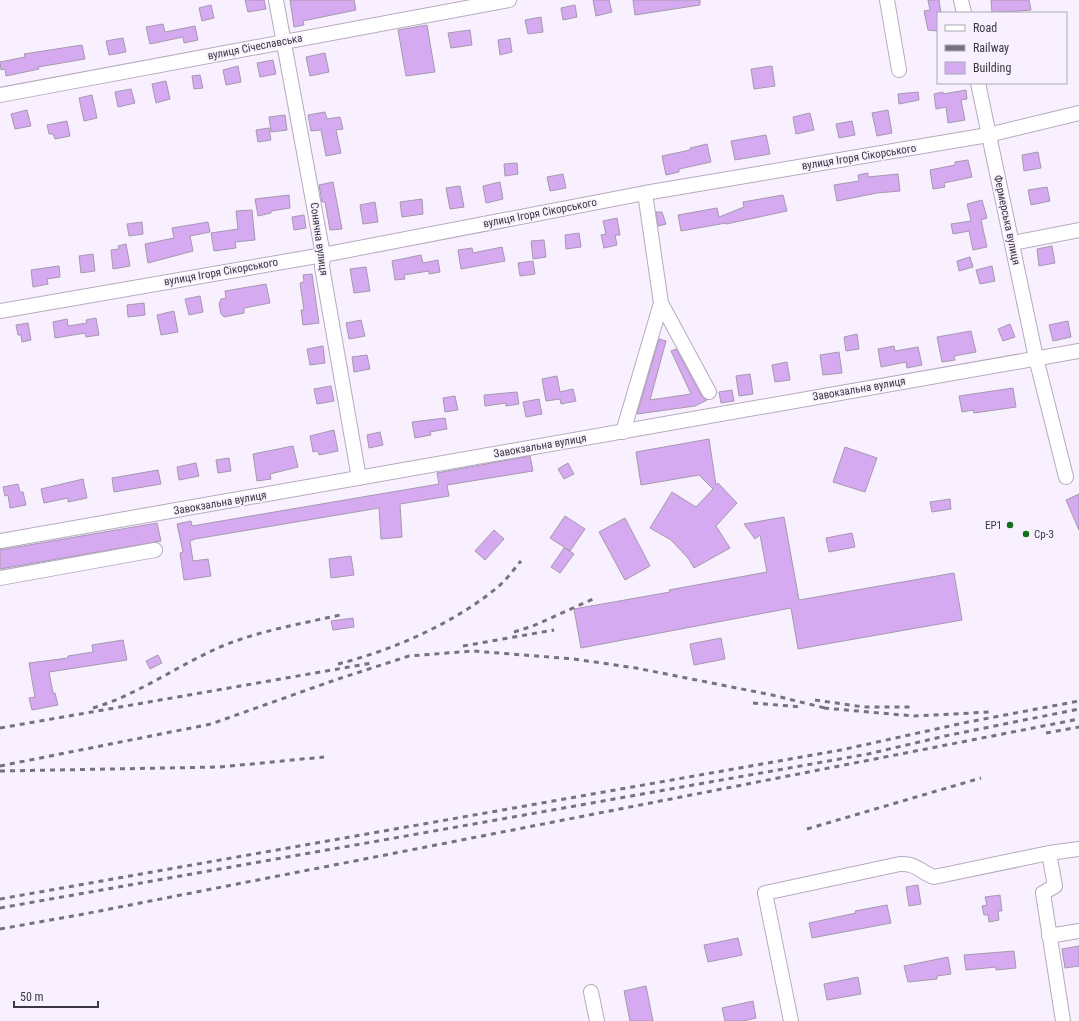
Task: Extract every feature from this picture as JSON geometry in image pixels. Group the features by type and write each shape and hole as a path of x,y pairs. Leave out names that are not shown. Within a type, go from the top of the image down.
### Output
{"street":[{"name":"Сонячна вулиця","path":"276,0 323,254 322,267 359,478"},
{"name":"вулиця Січеславська","path":"0,95 509,0"},
{"path":"886,0 899,70"},
{"path":"961,0 964,12"},
{"name":"Фермерська вулиця","path":"978,84 988,135 1013,243 1036,358 1066,476"},
{"name":"вулиця Ігоря Сікорського","path":"0,311 323,254 645,193 988,135 1079,113"},
{"path":"645,193 661,304 709,392"},
{"path":"1013,243 1079,230"},
{"path":"623,432 661,304"},
{"name":"Завокзальна вулиця","path":"0,541 1079,351"},
{"path":"0,578 155,550"},
{"path":"791,1021 765,893 900,864 915,865 934,876 1049,853 1079,849"},
{"path":"1049,853 1055,886 1042,893 1062,1021"},
{"path":"1049,936 1079,931"},
{"path":"591,992 598,1021"}],"building":[{"path":"245,0 264,0 266,9 248,12"},
{"path":"290,0 354,0 356,10 303,21 304,25 294,27"},
{"path":"593,0 609,0 612,12 596,16"},
{"path":"633,0 700,0 700,5 635,15"},
{"path":"928,0 939,0 941,12 937,12 937,31 928,30 924,11 930,10"},
{"path":"991,0 1029,0 1031,10 1005,12 992,12"},
{"path":"211,5 214,18 202,21 199,8"},
{"path":"575,5 577,17 563,20 561,8"},
{"path":"541,17 543,32 528,34 525,20"},
{"path":"163,24 165,32 195,26 198,40 184,43 183,37 150,44 146,27"},
{"path":"427,25 435,72 406,76 398,30"},
{"path":"470,30 472,45 451,48 448,33"},
{"path":"123,38 126,52 109,55 106,41"},
{"path":"510,38 512,52 500,55 498,40"},
{"path":"82,45 85,59 38,67 39,69 6,76 5,69 1,70 0,62 25,57 24,54"},
{"path":"325,53 329,72 310,76 306,57"},
{"path":"273,60 276,74 260,77 257,63"},
{"path":"238,66 241,82 226,85 223,70"},
{"path":"772,66 775,86 754,89 751,69"},
{"path":"200,75 203,88 194,89 192,76"},
{"path":"166,81 170,99 156,103 152,84"},
{"path":"131,89 135,103 118,107 115,92"},
{"path":"966,90 967,99 961,100 965,120 948,123 946,107 936,109 934,94"},
{"path":"918,92 919,100 899,104 898,94"},
{"path":"92,95 97,118 84,121 79,98"},
{"path":"27,110 31,126 15,129 11,114"},
{"path":"888,110 892,133 877,136 872,113"},
{"path":"325,112 327,119 340,117 343,129 336,130 341,153 326,156 321,130 311,131 308,115"},
{"path":"810,113 814,130 796,134 793,117"},
{"path":"285,115 287,130 271,132 269,117"},
{"path":"67,121 70,136 55,139 53,134 49,134 47,125"},
{"path":"852,121 855,135 839,138 836,124"},
{"path":"269,128 271,140 258,142 256,130"},
{"path":"766,135 770,154 735,160 731,141"},
{"path":"707,144 711,162 679,169 679,172 666,175 662,156 690,150 690,148"},
{"path":"1038,152 1041,168 1024,171 1022,155"},
{"path":"968,160 972,177 944,183 945,187 933,189 930,170 955,165 955,162"},
{"path":"517,163 518,174 505,176 504,164"},
{"path":"868,173 868,177 898,174 900,191 877,193 837,201 834,185 859,181 858,175"},
{"path":"563,174 566,188 550,191 547,177"},
{"path":"333,182 342,229 330,230 325,202 322,202 319,185"},
{"path":"500,182 503,199 486,203 483,186"},
{"path":"460,186 464,207 450,209 446,188"},
{"path":"1047,187 1050,201 1031,205 1028,190"},
{"path":"289,195 290,208 271,211 271,213 258,216 255,199"},
{"path":"783,195 787,211 726,224 681,231 678,215 717,208 719,217 744,207 743,202"},
{"path":"422,199 423,214 402,217 400,202"},
{"path":"982,200 987,218 981,220 987,247 973,250 969,231 953,234 951,224 971,221 967,204"},
{"path":"375,202 378,222 363,224 360,205"},
{"path":"252,210 255,240 235,242 236,248 214,251 211,233 238,229 236,211"},
{"path":"656,212 662,212 666,224 658,226"},
{"path":"304,215 306,228 294,230 292,217"},
{"path":"617,218 620,235 615,235 617,245 604,248 601,235 606,234 603,221"},
{"path":"142,222 143,234 129,236 127,224"},
{"path":"208,222 210,232 190,236 193,251 148,263 145,244 174,238 172,228"},
{"path":"579,233 581,247 566,249 565,235"},
{"path":"544,240 546,257 533,259 531,241"},
{"path":"126,244 130,266 113,269 111,250 119,249 118,246"},
{"path":"1052,246 1055,263 1039,266 1037,249"},
{"path":"502,247 505,261 461,269 458,250 472,248 473,253"},
{"path":"93,254 95,271 81,273 79,256"},
{"path":"421,255 423,263 438,260 440,272 429,274 429,271 404,275 405,279 395,280 392,261"},
{"path":"970,257 973,267 959,271 957,261"},
{"path":"533,261 535,274 520,276 518,263"},
{"path":"59,266 60,277 47,279 48,284 33,287 31,270"},
{"path":"992,266 995,281 980,284 976,270"},
{"path":"366,267 370,291 354,293 350,269"},
{"path":"312,274 319,323 303,325 301,310 304,310 300,283 304,282 303,275"},
{"path":"266,284 270,303 244,308 244,313 224,317 221,314 219,304 221,299 226,298 225,291"},
{"path":"200,296 203,312 189,315 185,299"},
{"path":"144,303 145,315 128,317 127,305"},
{"path":"174,311 178,332 161,335 157,315"},
{"path":"96,318 99,335 86,337 85,333 55,338 53,322 67,319 68,326 87,323 86,320"},
{"path":"361,320 365,336 349,339 346,323"},
{"path":"1068,321 1071,337 1053,341 1049,325"},
{"path":"28,323 31,340 22,342 21,335 18,335 16,325"},
{"path":"1010,324 1015,337 1003,341 998,329"},
{"path":"971,331 976,352 954,356 955,360 942,362 937,337"},
{"path":"857,334 859,349 846,351 844,337"},
{"path":"659,339 666,341 650,400 691,394 671,351 676,349 702,396 707,400 695,406 637,414"},
{"path":"323,346 325,363 310,365 307,349"},
{"path":"894,346 895,351 918,347 922,365 907,368 906,362 881,367 878,349"},
{"path":"839,352 842,373 823,375 820,355"},
{"path":"367,355 370,369 354,372 352,357"},
{"path":"787,362 790,380 775,382 772,365"},
{"path":"750,374 753,394 739,396 736,376"},
{"path":"557,376 560,392 573,389 576,401 561,404 560,399 546,401 542,379"},
{"path":"331,386 334,401 317,404 314,389"},
{"path":"1013,388 1016,407 974,413 973,410 962,412 959,396"},
{"path":"732,390 734,401 721,403 719,392"},
{"path":"517,392 519,404 506,406 506,403 485,406 484,395"},
{"path":"455,396 458,410 445,412 443,398"},
{"path":"539,399 542,414 526,417 523,402"},
{"path":"445,418 447,429 430,432 431,435 415,438 412,422"},
{"path":"334,430 338,451 319,455 318,451 313,452 310,436"},
{"path":"380,432 383,445 369,448 367,435"},
{"path":"709,439 716,485 718,483 737,503 716,526 730,548 694,568 688,558 671,540 650,528 672,492 696,507 713,489 699,475 641,485 636,452"},
{"path":"293,446 298,467 270,474 271,479 257,481 253,454"},
{"path":"845,447 877,458 865,492 833,482"},
{"path":"530,456 533,471 447,485 449,496 400,504 402,537 381,539 379,508 195,539 190,541 193,561 208,559 211,576 184,580 180,553 183,552 177,524 191,521 192,526 439,484 437,473"},
{"path":"229,458 231,471 218,473 216,460"},
{"path":"196,463 199,476 179,480 177,467"},
{"path":"568,463 574,474 564,479 558,469"},
{"path":"158,470 161,484 114,492 112,478"},
{"path":"83,479 87,498 68,502 68,498 44,503 41,489"},
{"path":"18,484 20,492 23,492 26,505 10,508 8,495 5,496 3,487"},
{"path":"1079,494 1079,530 1066,500"},
{"path":"950,499 951,509 932,512 930,502"},
{"path":"565,516 585,529 570,551 550,538"},
{"path":"784,517 799,600 954,573 962,620 798,649 791,608 581,648 574,609 670,592 669,590 767,572 760,535 755,539 744,524"},
{"path":"625,518 650,566 625,580 599,532"},
{"path":"157,523 161,541 0,569 0,550"},
{"path":"494,530 504,539 485,560 475,551"},
{"path":"852,533 855,547 829,552 826,538"},
{"path":"564,548 574,554 560,573 551,567"},
{"path":"351,556 354,575 331,578 329,559"},
{"path":"353,618 354,627 333,630 331,621"},
{"path":"721,638 725,659 694,665 690,644"},
{"path":"123,640 127,660 49,672 53,693 55,693 58,705 32,710 29,698 35,697 29,663 68,658 68,656 93,652 92,645"},
{"path":"158,655 162,663 150,669 146,661"},
{"path":"918,885 921,904 909,906 906,887"},
{"path":"1000,895 1002,911 998,911 999,920 989,922 988,915 984,915 982,906 987,905 985,897"},
{"path":"887,905 891,923 812,938 809,923 856,913 855,911"},
{"path":"738,938 742,955 708,962 704,945"},
{"path":"1079,946 1079,966 1065,968 1062,949"},
{"path":"1014,951 1016,968 996,970 996,967 966,970 964,955"},
{"path":"948,957 951,974 937,976 937,979 908,982 904,966"},
{"path":"858,977 861,994 827,1000 824,984"},
{"path":"646,986 653,1021 630,1021 624,991"},
{"path":"753,1001 756,1018 743,1021 725,1021 722,1008"}],"railway":[{"path":"338,664 402,643 423,634 463,612 499,586 521,561"},
{"path":"514,632 533,626 593,599"},
{"path":"93,708 125,696 234,641 279,628 340,615"},
{"path":"463,646 554,630"},
{"path":"0,766 211,724 335,680 409,656 473,651 574,659 636,668 772,695 829,709"},
{"path":"0,728 372,663"},
{"path":"815,700 864,707 910,707"},
{"path":"0,899 841,750 968,722 1079,701"},
{"path":"753,703 802,707"},
{"path":"824,708 914,716 990,712"},
{"path":"0,908 868,754 945,736 1079,709"},
{"path":"0,929 84,914 1079,719"},
{"path":"1046,733 1079,727"},
{"path":"0,771 220,767 324,757"},
{"path":"807,829 981,778"}],"place":[{"name":"ЕР1","path":"1010,525"},
{"name":"Ср-3","path":"1026,534"}]}
